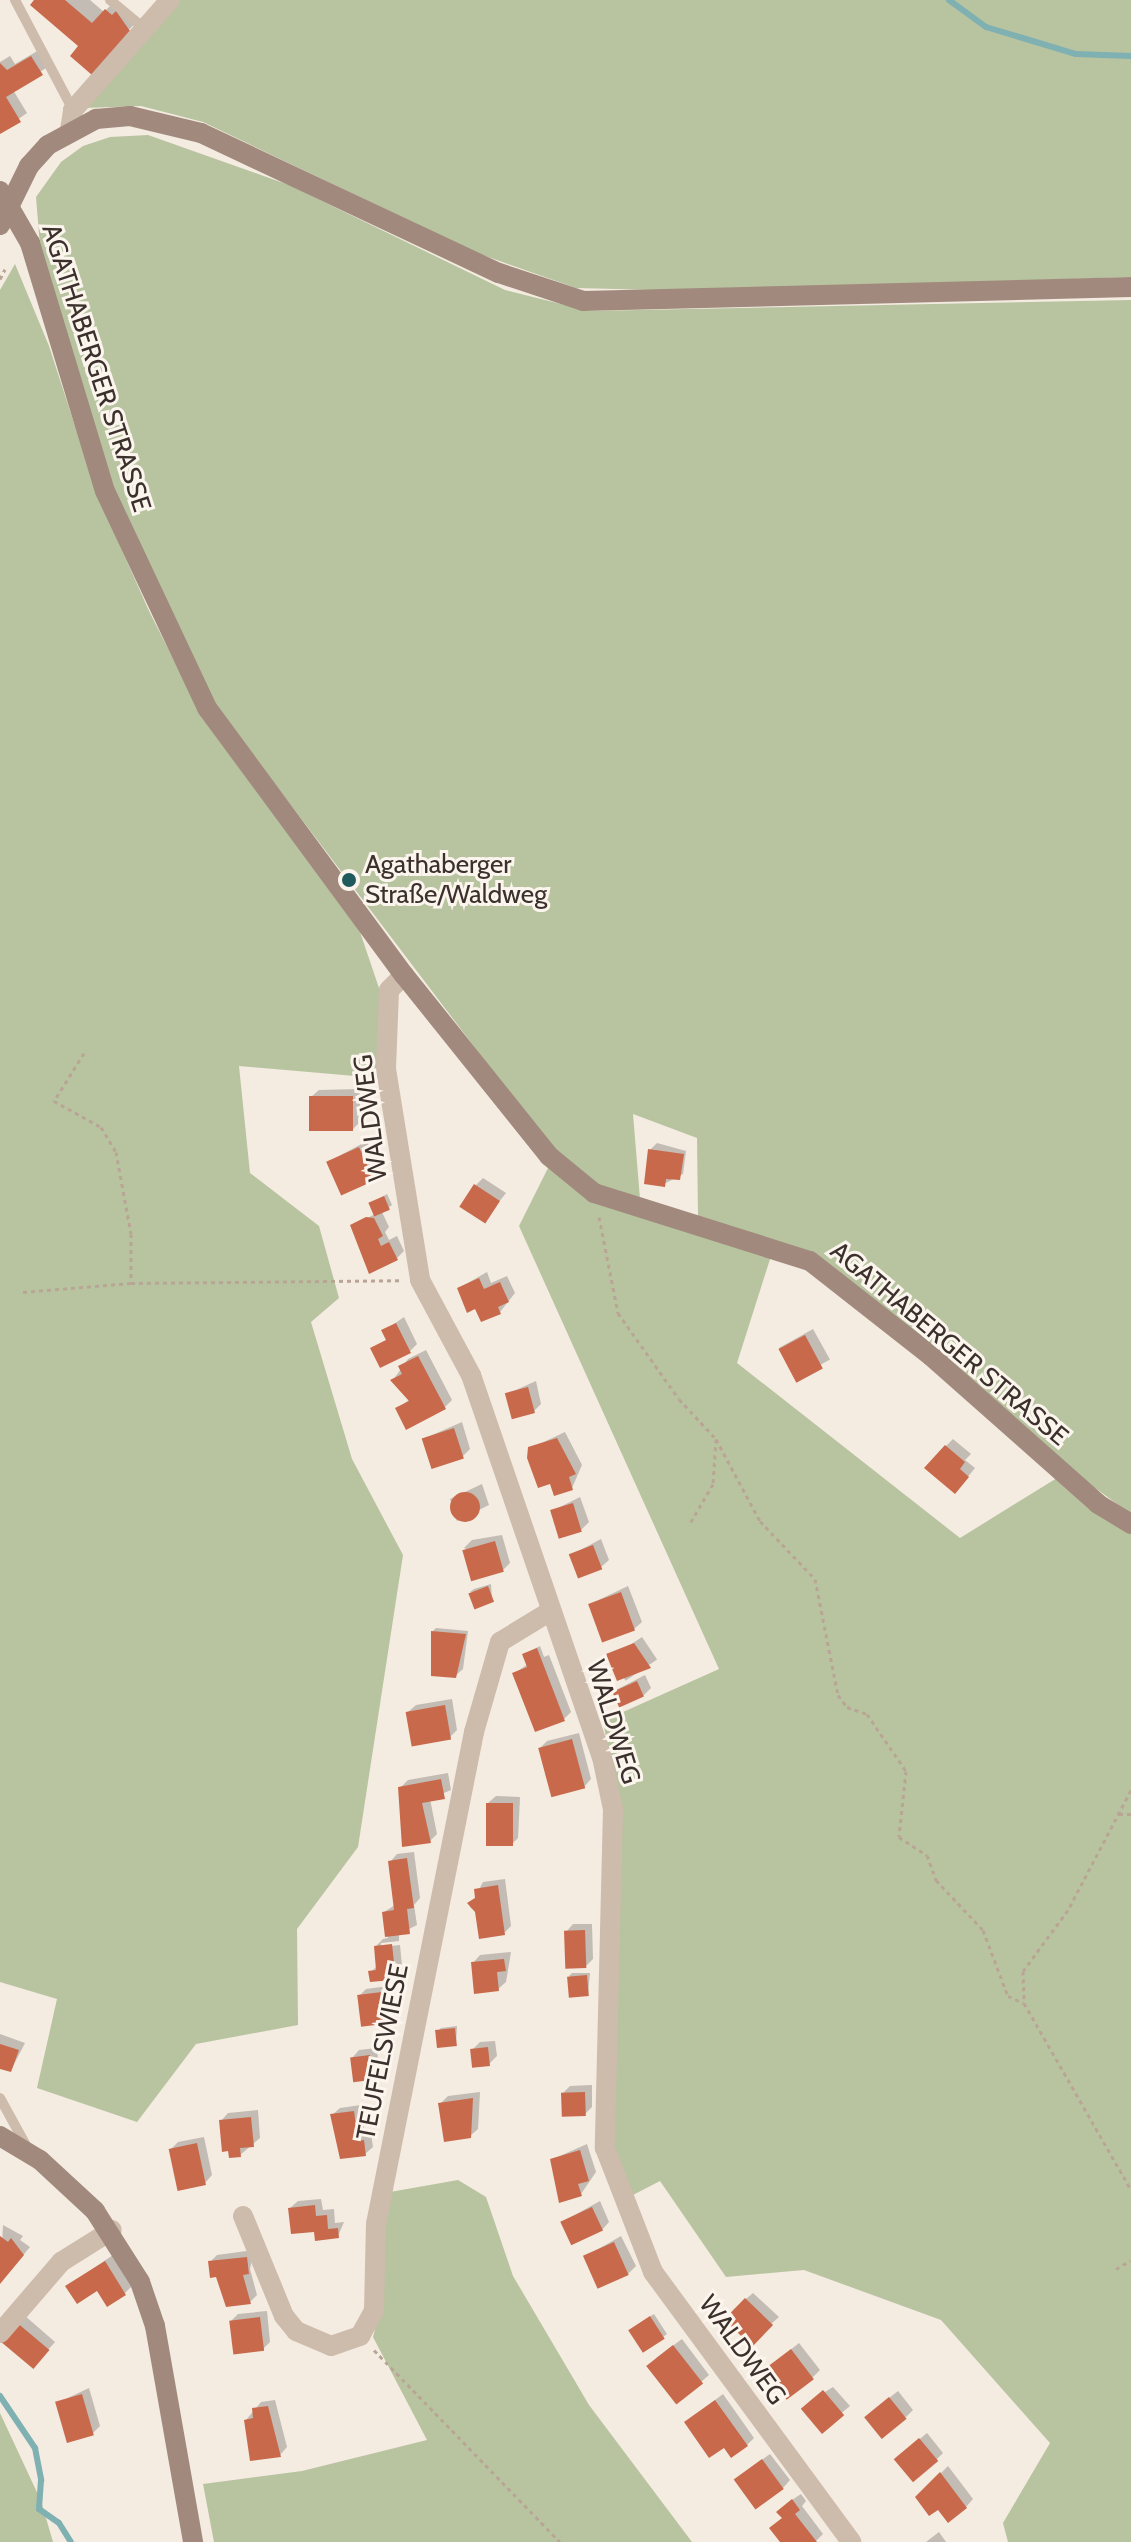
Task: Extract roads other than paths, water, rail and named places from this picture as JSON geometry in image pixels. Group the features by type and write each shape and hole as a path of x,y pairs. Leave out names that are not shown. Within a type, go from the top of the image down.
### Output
{"street":[{"path":"0,225 5,197 170,0"},
{"path":"71,120 130,116 167,121 499,273 583,301 1131,287"},
{"name":"AGATHABERGER STRASSE","path":"5,197 30,243 105,491 207,708 404,975 549,1156 594,1193 810,1261 931,1356 1098,1504 1131,1524"},
{"name":"WALDWEG","path":"404,975 389,990 386,1069 420,1280 471,1375 549,1612 602,1757 613,1809 602,2100 605,2148 618,2191 653,2272 851,2542"},
{"name":"TEUFELSWIESE","path":"243,2216 284,2316 296,2331 331,2346 360,2336 374,2311 376,2224 474,1732 500,1642 549,1612"},
{"path":"0,2136 30,2155 112,2230 140,2282 155,2326 193,2542"},
{"path":"0,2333 61,2262 112,2230"}],"lane":[{"path":"15,0 71,120"},
{"path":"110,0 144,28"},
{"path":"0,2098 30,2155"}],"waterway":[{"path":"949,0 986,27 1076,54 1131,56"},
{"path":"0,2396 35,2448 41,2480 39,2509 59,2523 71,2542"}],"place":[{"name":"Agathaberger Straße/Waldweg","path":"349,880"}]}
